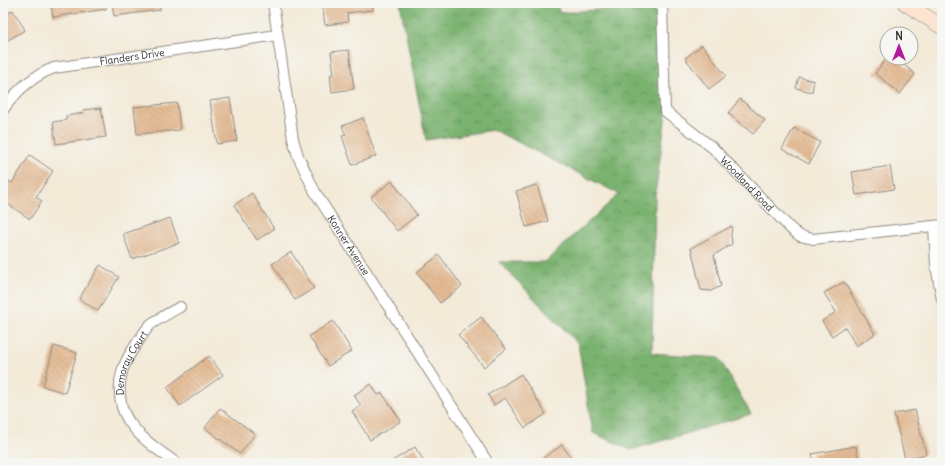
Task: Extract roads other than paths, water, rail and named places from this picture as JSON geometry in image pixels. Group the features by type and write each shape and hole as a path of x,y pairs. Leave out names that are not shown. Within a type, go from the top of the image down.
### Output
{"street":[{"name":"Konner Avenue","path":"273,3 293,138 298,156 315,192 488,463"},
{"name":"Woodland Road","path":"662,3 665,111 713,148 790,228 800,236 813,239 938,226"},
{"path":"905,3 942,27"},
{"name":"Flanders Drive","path":"3,110 25,84 54,68 277,35"},
{"path":"938,226 936,265 942,300"},
{"name":"Demoray Court","path":"176,463 141,436 130,423 124,414 119,387 122,369 133,348 151,325 180,307"}]}
